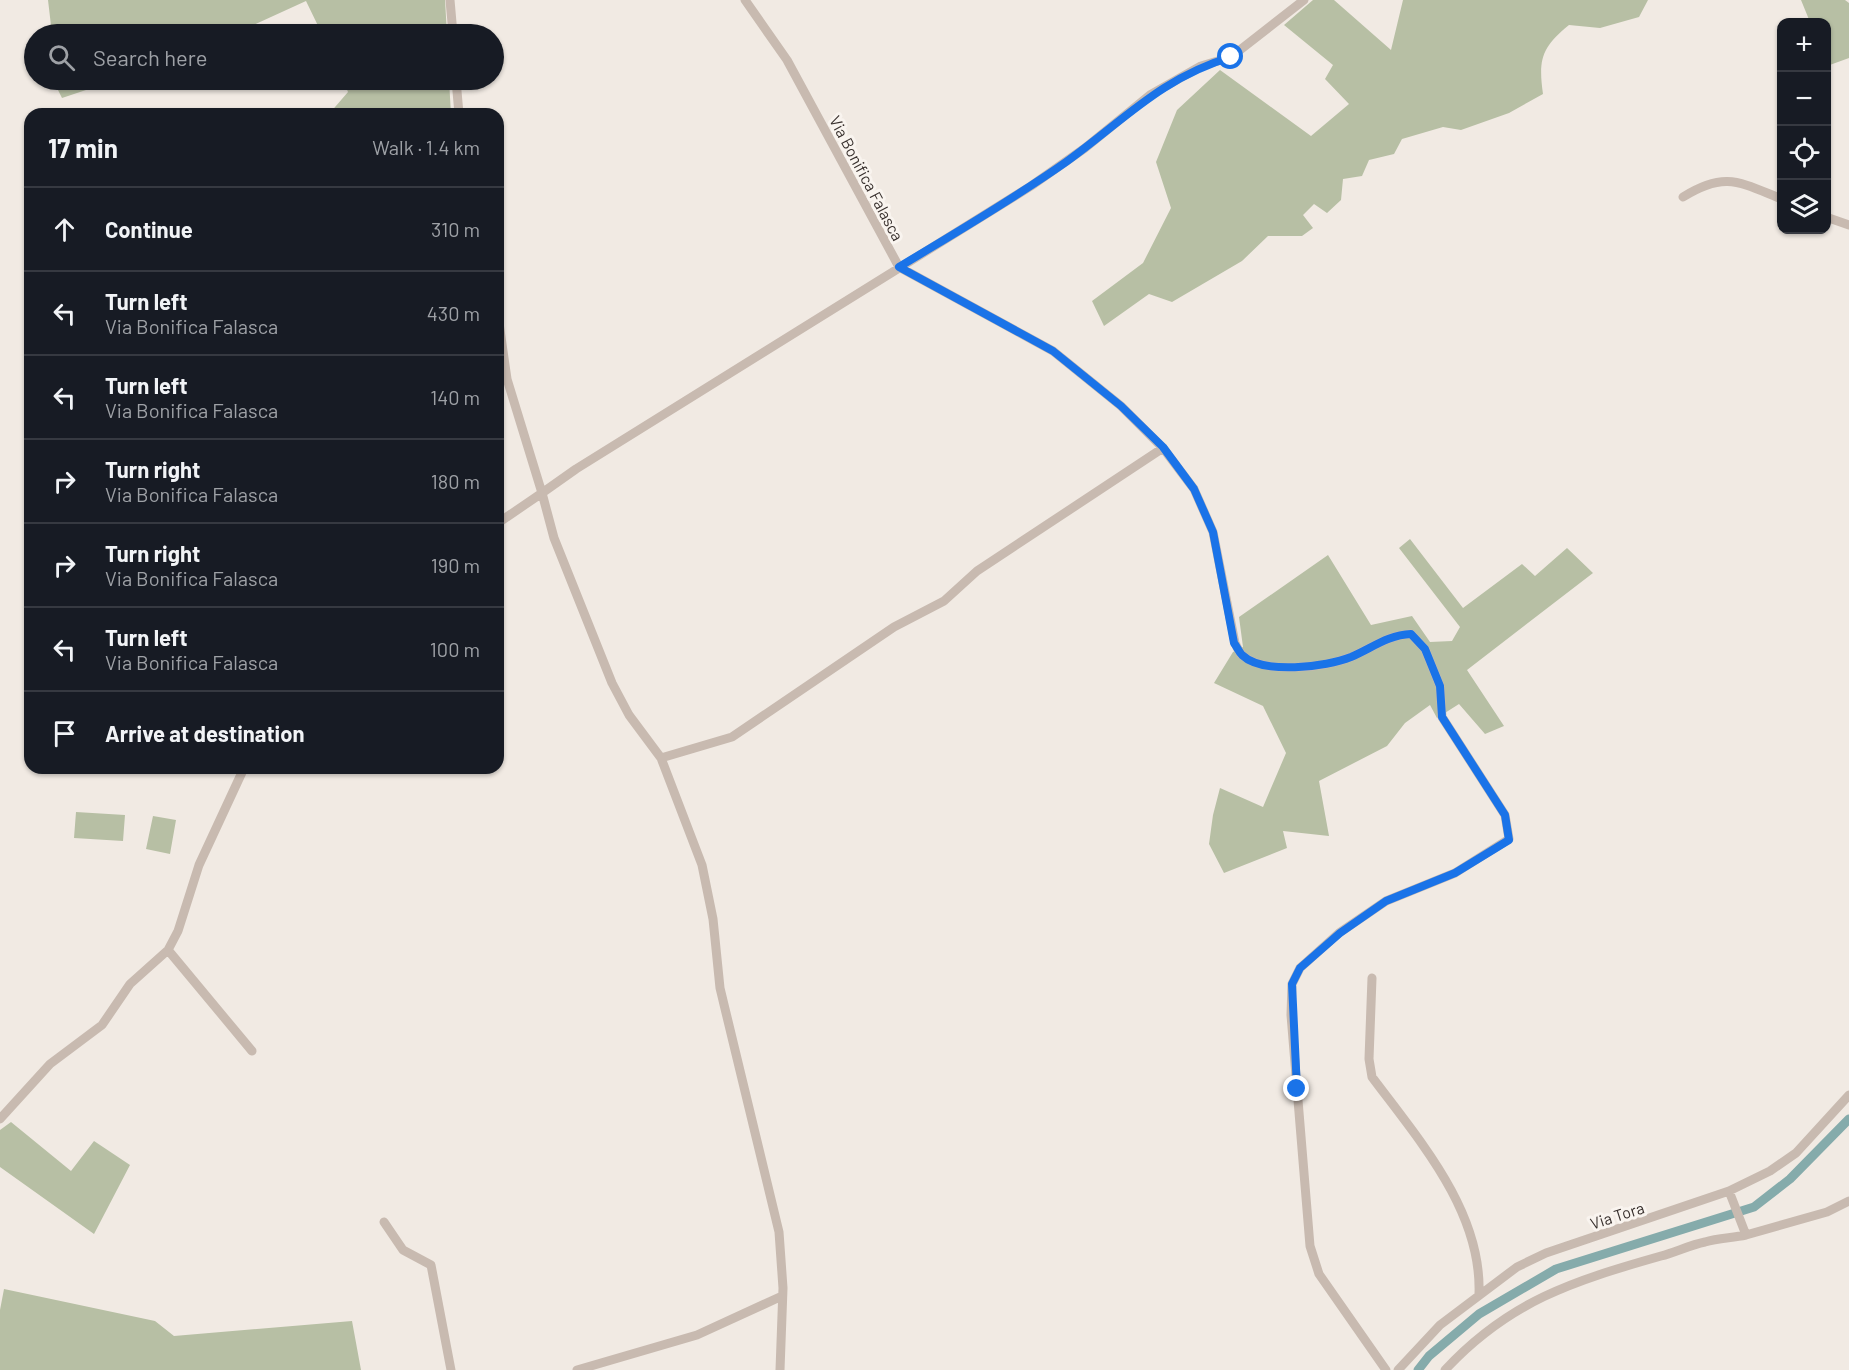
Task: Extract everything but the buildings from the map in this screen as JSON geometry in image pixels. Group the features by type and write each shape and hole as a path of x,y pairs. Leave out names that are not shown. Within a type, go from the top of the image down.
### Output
{"street":[{"path":"450,0 452,24"},
{"name":"Via Bonifica Falasca","path":"745,0 787,60 899,267"},
{"path":"504,520 576,469 1031,186 1085,148 1150,95 1201,66 1231,57 1304,0"},
{"path":"457,90 458,108"},
{"path":"1683,197 1704,184 1722,180 1777,197"},
{"path":"1831,218 1849,225"},
{"path":"899,267 1053,351 1121,406 1163,447 1194,489 1213,532 1234,643 1242,656 1260,665 1315,666 1349,658 1395,635 1411,634 1425,649 1440,686 1442,717 1505,815 1509,840 1455,873 1386,901 1340,933 1300,968 1292,984 1291,1016 1310,1246 1319,1274 1386,1370"},
{"path":"504,358 507,379 554,538 612,683 629,715 661,758 702,865 713,919 720,988 734,1055 779,1232 782,1296 780,1370"},
{"path":"661,758 732,737 894,627 944,601 977,571 1163,447"},
{"path":"0,1119 50,1064 102,1025 130,984 168,950 178,931 199,865 241,774"},
{"path":"168,950 252,1051"},
{"path":"1372,978 1369,1059 1372,1077 1453,1192 1478,1258 1479,1294"},
{"name":"Via Tora","path":"1398,1370 1440,1324 1517,1267 1546,1253 1730,1193 1770,1171 1796,1153 1849,1095"},
{"path":"1730,1193 1744,1232"},
{"path":"1444,1370 1467,1346 1491,1326 1541,1296 1622,1266 1697,1244 1827,1212 1849,1201"},
{"path":"384,1222 403,1250 431,1265 451,1370"},
{"path":"577,1370 697,1335 782,1296"}],"green space":[{"path":"48,0 445,0 446,24 317,24 306,1 256,24 51,24"},
{"path":"1313,0 1334,0 1391,50 1403,0 1648,0 1639,17 1600,28 1569,25 1560,33 1544,55 1541,72 1543,94 1509,113 1461,130 1443,127 1402,139 1394,154 1369,160 1362,176 1343,179 1341,200 1327,213 1314,204 1303,215 1313,228 1302,236 1268,236 1242,261 1172,302 1149,294 1104,326 1092,301 1143,263 1171,208 1156,162 1177,110 1220,70 1311,136 1349,104 1325,79 1333,65 1284,25"},
{"path":"1801,0 1845,0 1849,3 1849,58 1831,65 1831,18 1808,18"},
{"path":"58,90 86,90 62,98"},
{"path":"347,90 450,90 451,108 334,108 348,92"},
{"path":"1410,539 1463,608 1522,564 1535,576 1567,548 1593,573 1467,670 1504,726 1485,734 1459,704 1437,718 1430,705 1405,723 1387,746 1319,781 1329,836 1283,831 1287,848 1224,873 1209,844 1220,788 1263,807 1286,753 1263,706 1214,683 1233,652 1243,647 1239,617 1328,555 1371,625 1412,616 1430,642 1452,641 1460,627 1399,548"},
{"path":"76,812 125,815 123,841 74,838"},
{"path":"153,816 176,820 170,854 146,849"},
{"path":"11,1122 71,1171 94,1141 130,1165 94,1234 0,1167 0,1130"},
{"path":"4,1289 155,1321 174,1336 352,1321 361,1370 0,1370 0,1310"}],"waterway":[{"path":"1418,1370 1429,1356 1479,1314 1556,1269 1754,1207 1790,1179 1849,1119"}],"route":[{"path":"1231,57 1201,66 1150,95 1085,148 1031,186 899,267 1053,351 1121,406 1163,447 1194,489 1213,532 1234,643 1242,656 1260,665 1315,666 1349,658 1395,635 1411,634 1425,649 1440,686 1442,717 1505,815 1509,840 1455,873 1386,901 1340,933 1300,968 1292,984 1291,1016 1297,1089"}]}
